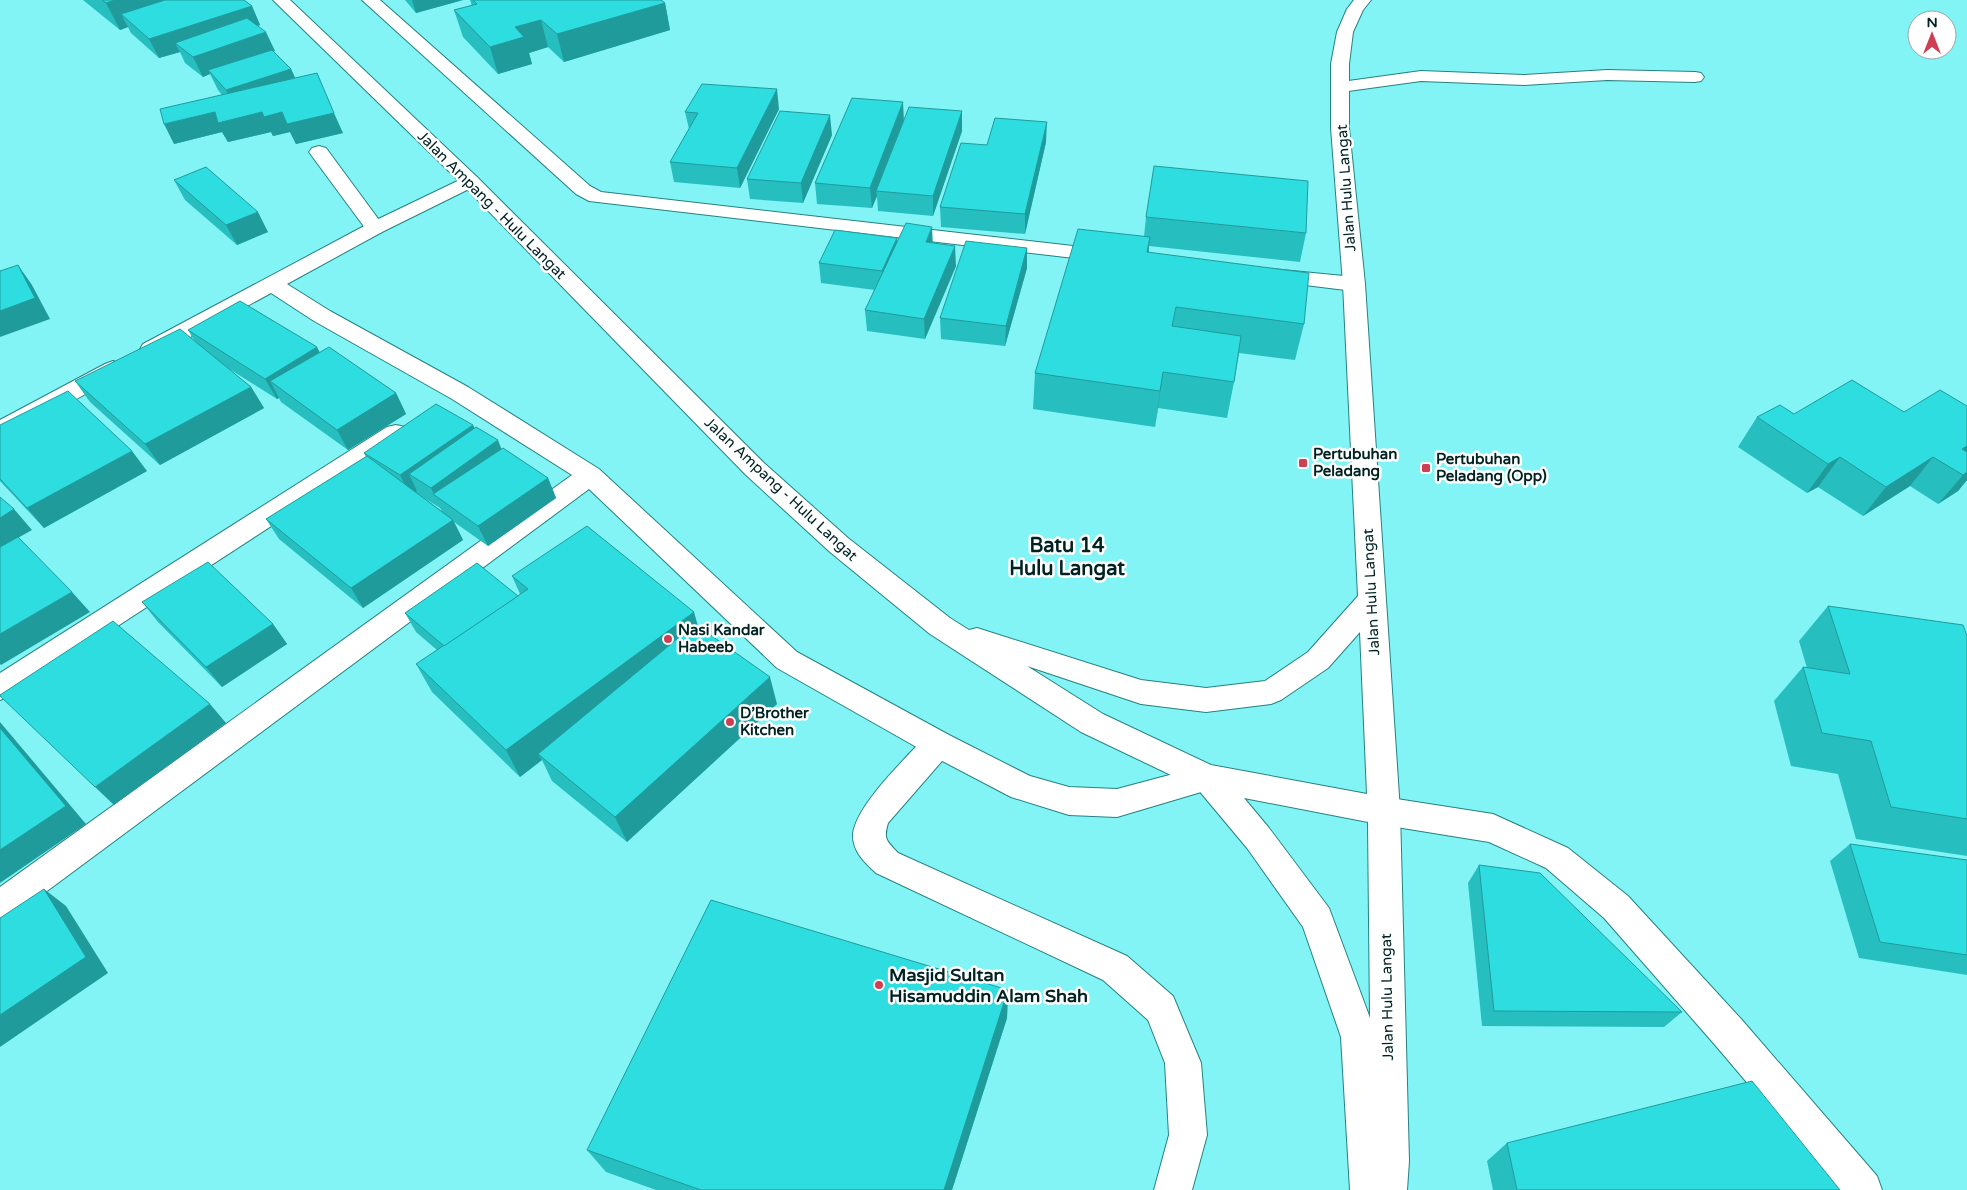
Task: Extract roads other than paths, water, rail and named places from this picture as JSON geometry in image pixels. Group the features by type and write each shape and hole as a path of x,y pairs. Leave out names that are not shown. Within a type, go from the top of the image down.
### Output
{"street":[{"name":"Jalan Ampang - Hulu Langat","path":"281,0 470,181 755,469 839,545 940,626 1092,723 1207,778 1384,811 1493,828 1557,858 1616,907 1729,1033 1863,1190"},
{"path":"370,0 582,190 596,197 1128,258"},
{"name":"Jalan Hulu Langat","path":"1363,0 1355,9 1345,32 1340,64 1340,128 1354,284 1384,811 1390,1161 1388,1190"},
{"path":"1341,87 1421,76 1524,80 1607,75 1695,77"},
{"path":"319,152 375,228"},
{"path":"0,430 375,228 470,181"},
{"path":"1256,273 1354,284"},
{"path":"271,284 322,316 460,393 590,475 787,660 938,744 1022,787 1069,801 1117,802 1207,778 1258,838 1317,919 1360,1037 1369,1190"},
{"path":"0,688 460,393"},
{"path":"0,906 590,475"},
{"path":"940,626 1140,692 1206,700 1271,692 1318,660 1372,599"},
{"path":"938,744 875,816 870,834 872,847 887,863 1115,968 1160,1008 1183,1063 1188,1134 1173,1190"}],"place":[{"name":"Pertubuhan Peladang","path":"1303,463"},
{"name":"Pertubuhan Peladang (Opp)","path":"1426,468"},
{"name":"Nasi Kandar Habeeb","path":"668,639"},
{"name":"D’Brother Kitchen","path":"730,722"},
{"name":"Masjid Sultan Hisamuddin Alam Shah","path":"879,985"}],"district":[{"name":"Batu 14 Hulu Langat","path":"1067,556"}]}
